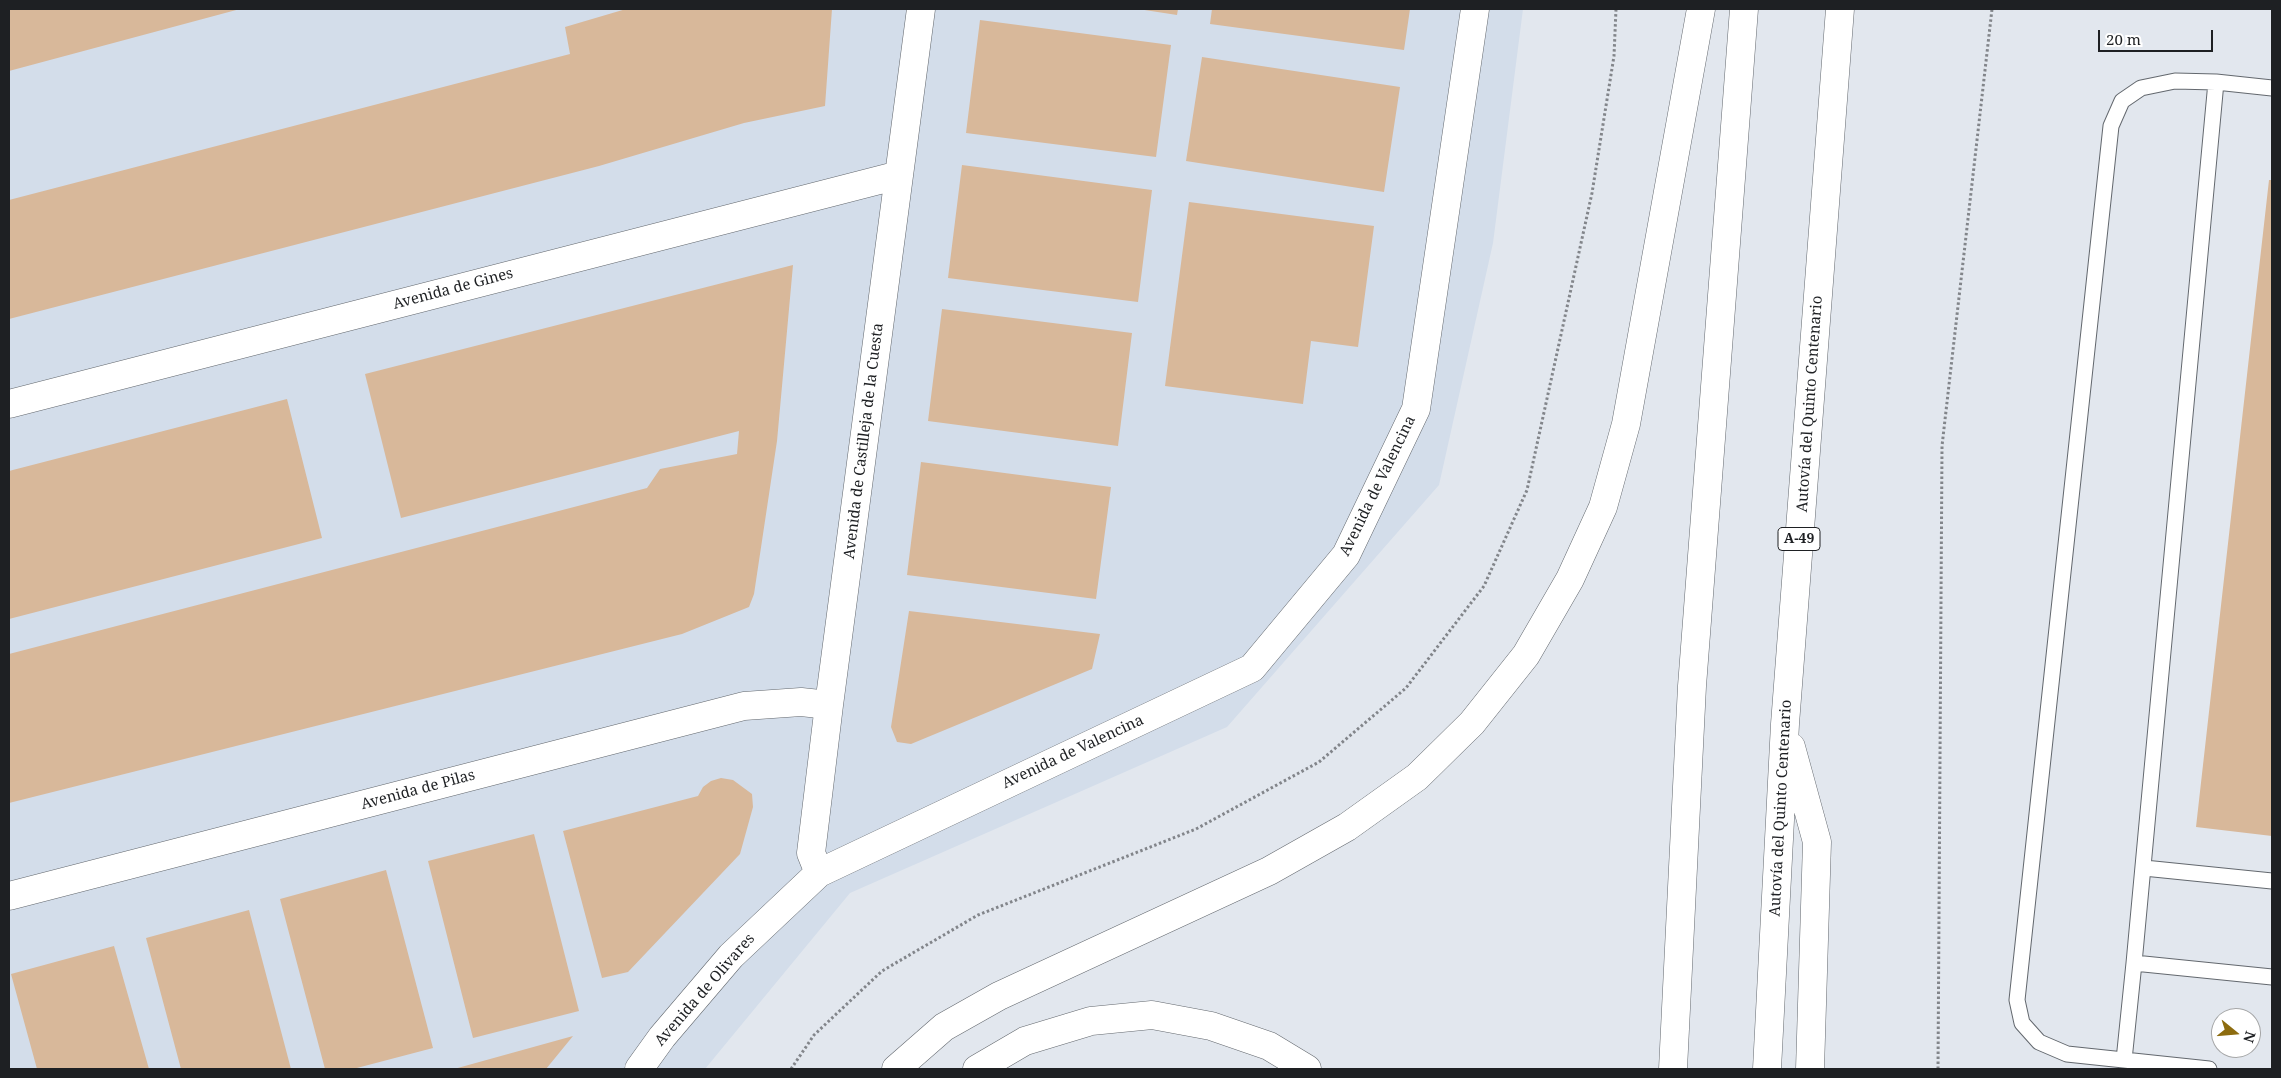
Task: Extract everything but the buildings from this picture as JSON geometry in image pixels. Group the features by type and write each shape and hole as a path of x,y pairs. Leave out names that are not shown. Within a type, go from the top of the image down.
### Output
{"main road":[{"name":"Avenida de Castilleja de la Cuesta","path":"819,872 811,853 921,9"},
{"name":"Avenida de Valencina","path":"819,872 1252,668 1346,555 1416,409 1476,9"},
{"path":"896,1069 944,1028 999,996 1270,871 1347,827 1424,770 1472,723 1526,655 1570,579 1602,507 1626,424 1701,9"},
{"path":"1673,1069 1692,686 1744,9"},
{"name":"Autovía del Quinto Centenario","path":"1767,1069 1785,724 1840,9"},
{"name":"Avenida de Gines","path":"9,404 898,175"},
{"name":"Avenida de Pilas","path":"9,896 744,706 801,702 829,705"},
{"path":"1785,724 1817,842 1810,1069"},
{"name":"Avenida de Olivares","path":"639,1069 662,1036 731,956 819,872"},
{"path":"976,1069 1026,1041 1035,1038 1091,1021 1152,1015 1211,1026 1268,1046 1307,1069"}],"lane":[{"path":"2209,1069 2067,1054 2039,1042 2022,1022 2017,1000 2111,126 2122,101 2141,88 2175,81 2216,82 2272,88"},
{"path":"2124,1060 2144,868 2216,82"},
{"path":"2144,868 2272,881"},
{"path":"2134,963 2272,977"}],"path":[{"path":"1938,1069 1942,446 1992,9"}],"shaded area":[{"path":"9,9 1523,9 1493,243 1439,485 1227,727 850,893 705,1069 9,1069"}]}
